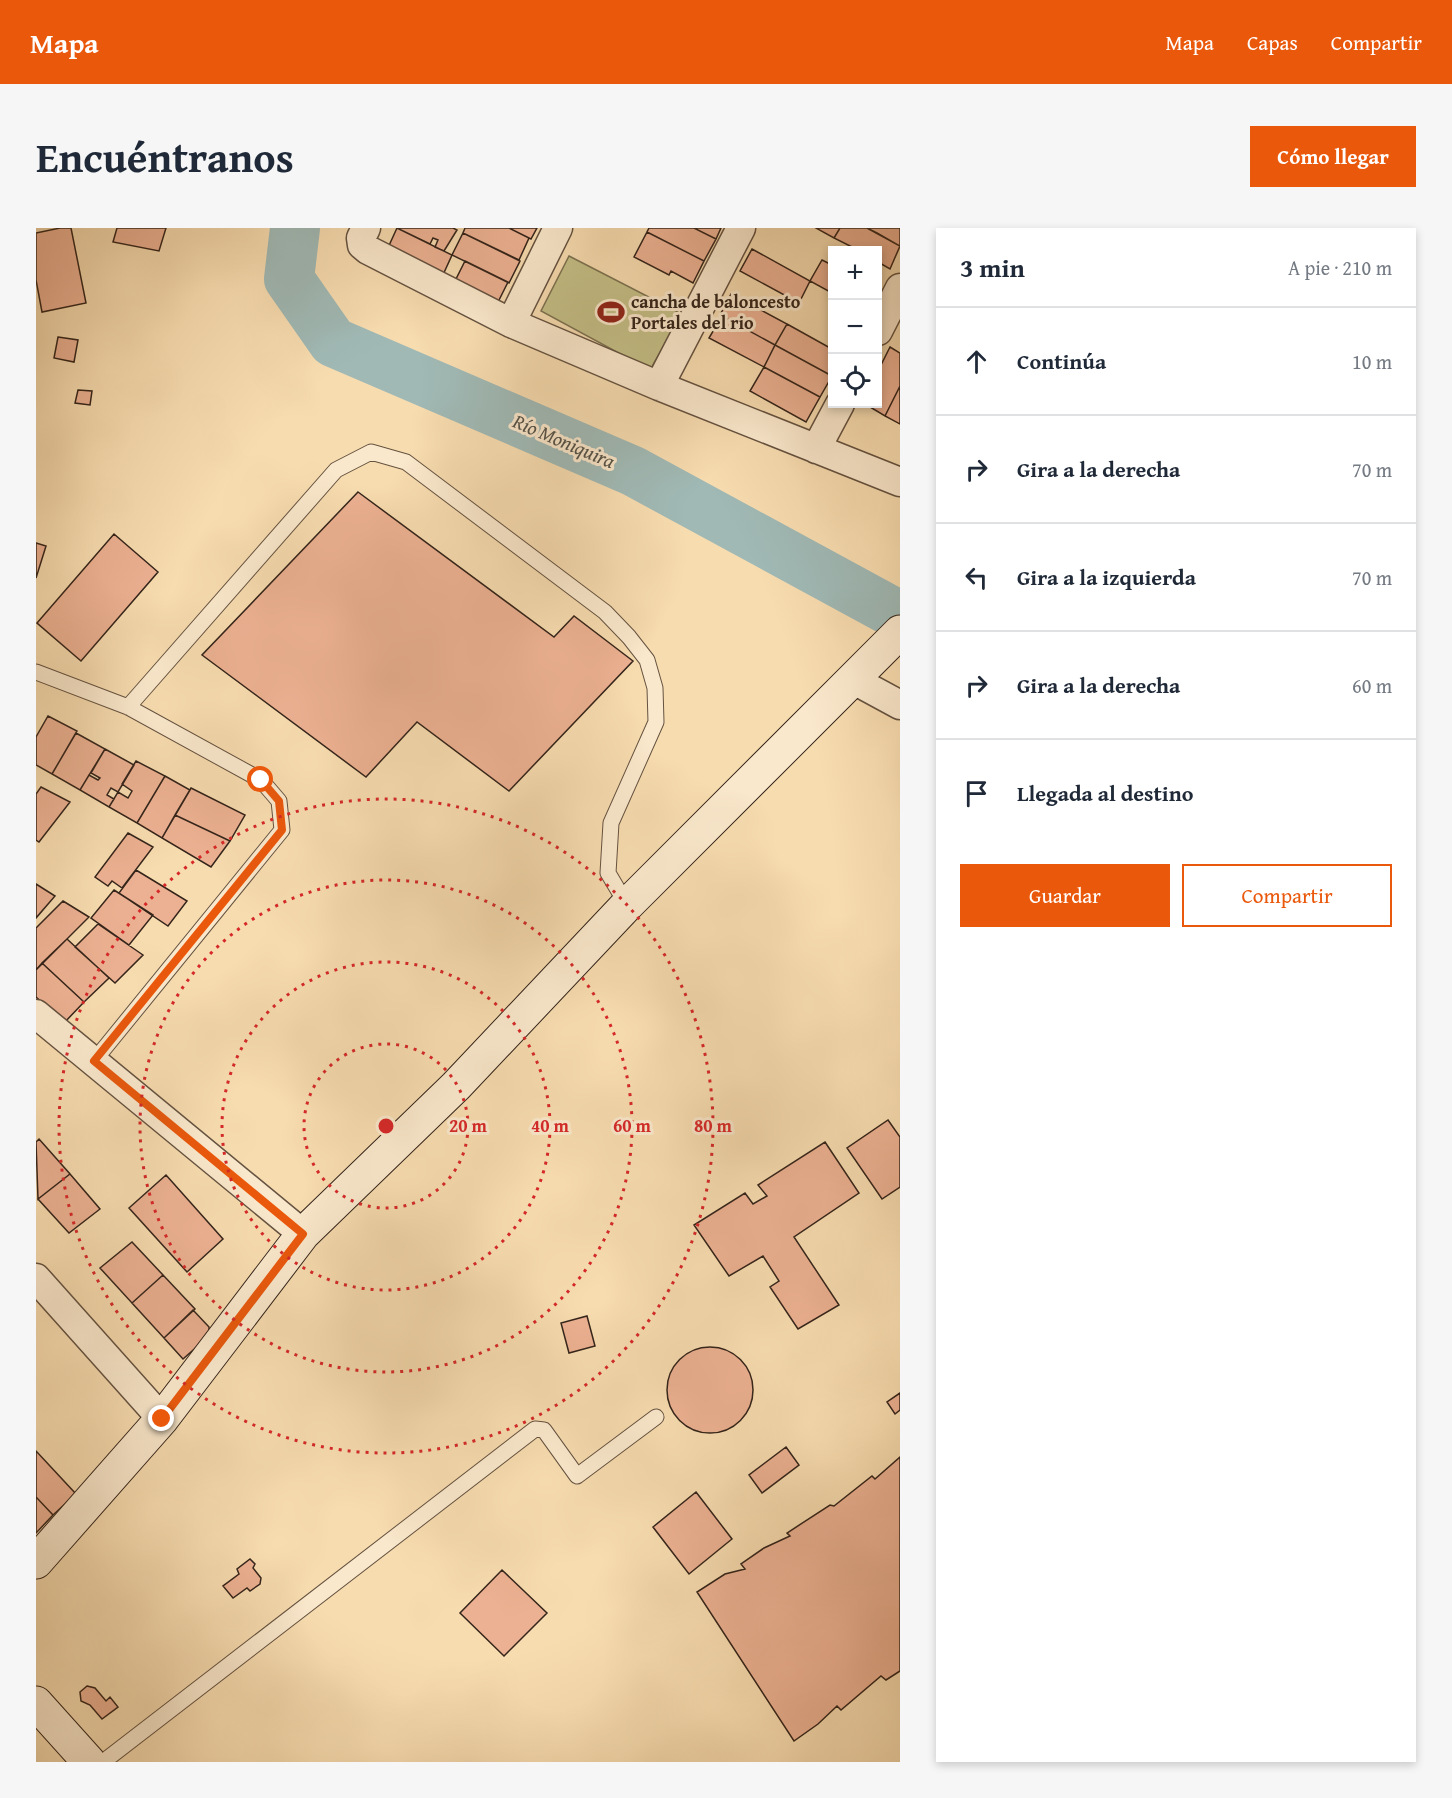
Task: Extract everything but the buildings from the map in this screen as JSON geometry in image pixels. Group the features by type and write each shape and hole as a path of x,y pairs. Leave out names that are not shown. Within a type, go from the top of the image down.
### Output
{"main road":[{"path":"36,1562 162,1419 303,1234 456,1086 627,905 900,632"},
{"path":"36,1703 89,1762"}],"street":[{"path":"366,228 361,238 362,245 368,250 511,323 659,386 900,482"},
{"path":"511,323 558,228"},
{"path":"659,386 741,228"},
{"path":"882,323 900,288"},
{"path":"816,449 838,408"},
{"path":"852,679 900,705"},
{"path":"36,1014 303,1234"},
{"path":"36,1278 162,1419"}],"lane":[{"path":"128,707 336,470 371,452 406,462 605,612 648,660 654,688 656,722 611,823 608,873 627,905"},
{"path":"36,672 128,707 261,780 279,801 282,830 94,1061"},
{"path":"103,1762 535,1429 544,1431 577,1476 656,1417"}],"shaded area":[{"name":"cancha de baloncesto Portales del rio","path":"569,256 682,314 650,370 541,311"}],"waterway":[{"name":"Río Moniquira","path":"295,228 289,279 333,342 633,471 900,616"}],"place":[{"name":"cancha de baloncesto Portales del rio","path":"611,312"}],"route":[{"path":"162,1419 303,1234 94,1061 282,830 279,801 261,780"}]}
